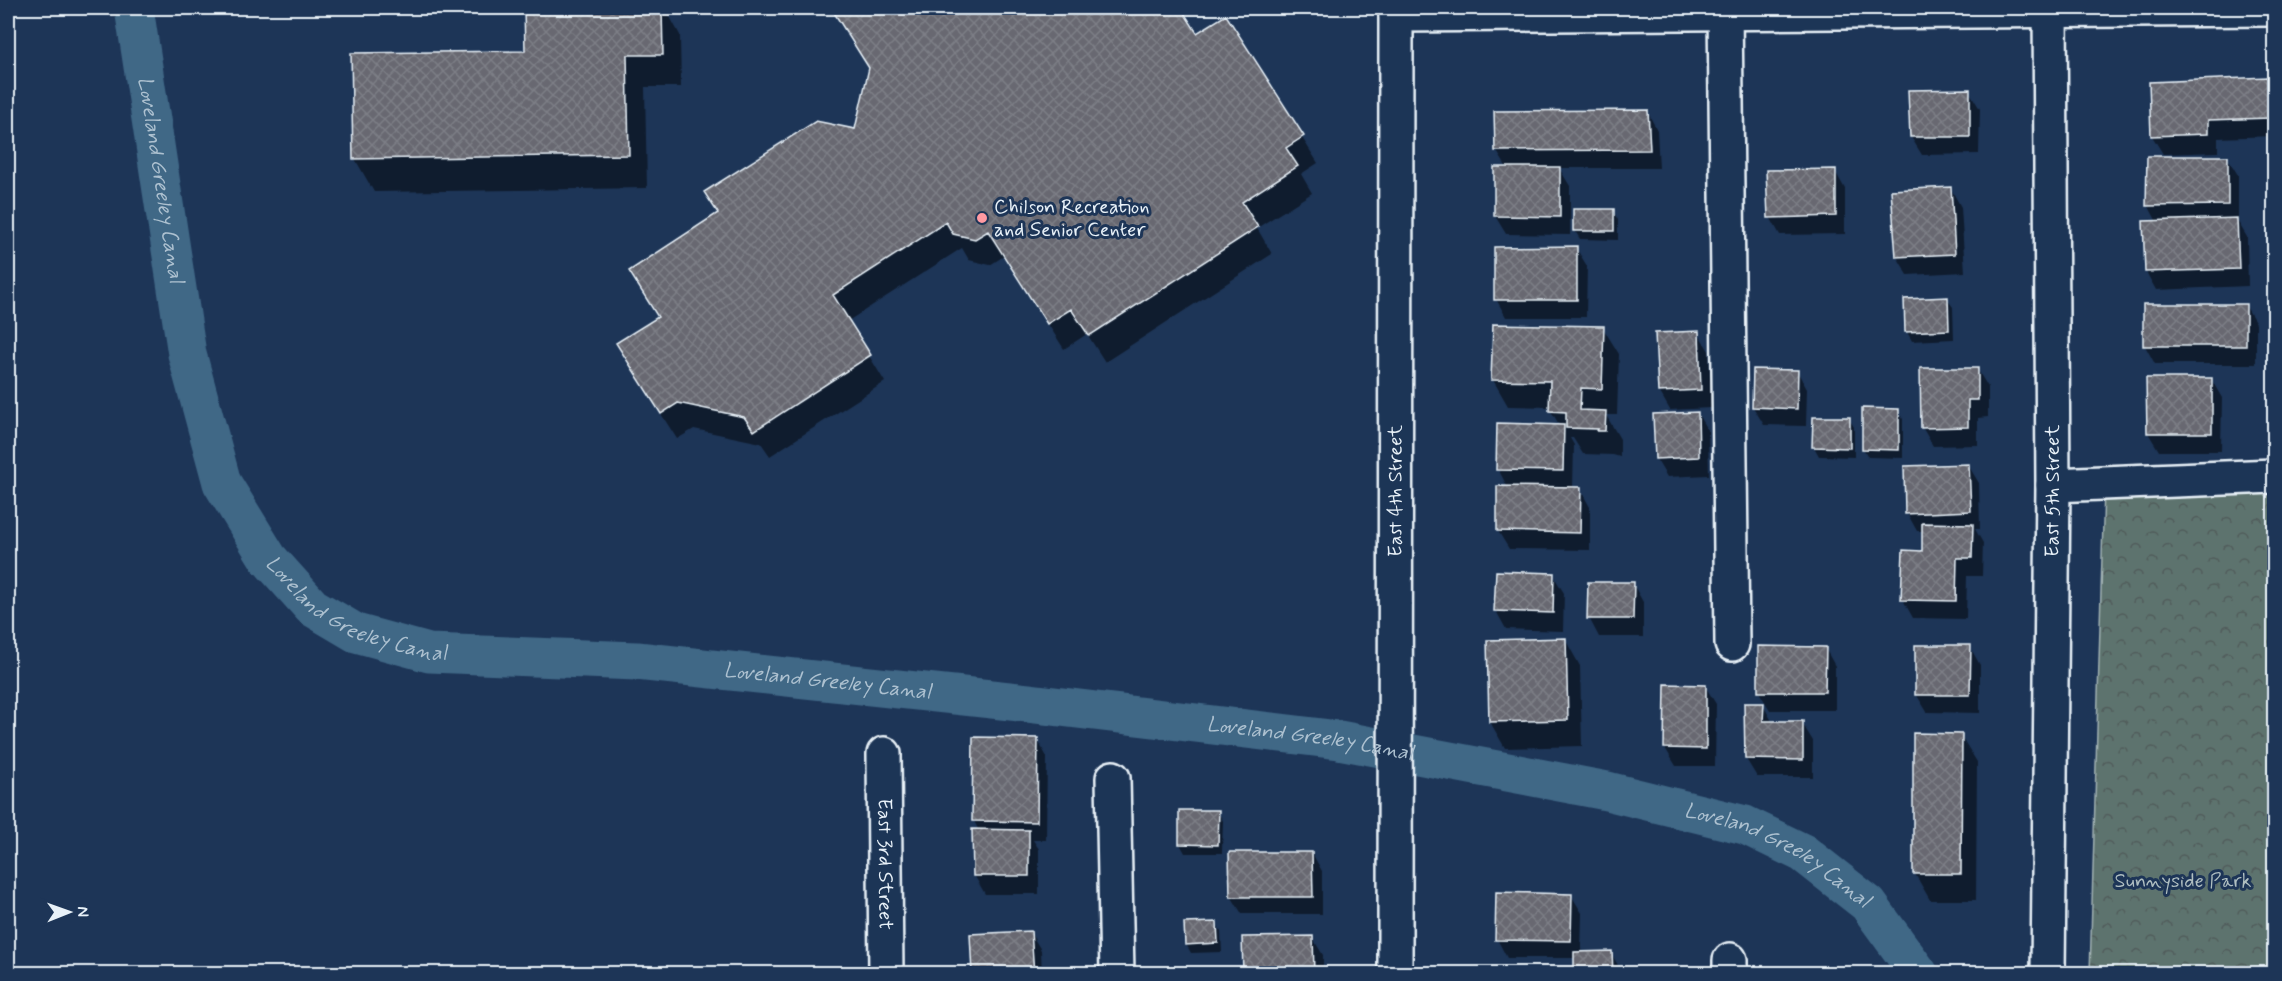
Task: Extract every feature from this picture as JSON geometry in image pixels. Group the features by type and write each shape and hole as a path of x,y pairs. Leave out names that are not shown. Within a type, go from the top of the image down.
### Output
{"street":[{"name":"East 5th Street","path":"2048,974 2053,485 2050,8"},
{"path":"1396,11 2274,9"},
{"path":"1725,10 1732,645"},
{"name":"East 4th Street","path":"1395,974 1397,786 1396,11"},
{"path":"2053,485 2274,476"},
{"name":"East 3rd Street","path":"884,754 885,974"},
{"path":"1113,778 1117,974"}],"green space":[{"name":"Sunnyside Park","path":"2274,487 2274,973 2090,974 2104,488"}],"building":[{"path":"524,8 662,8 663,55 627,55 629,155 353,159 351,53 525,51"},
{"name":"Chilson Recreation and Senior Center","path":"839,8 1181,8 1197,33 1226,15 1304,136 1286,148 1298,166 1242,202 1258,227 1089,336 1071,309 1047,324 988,231 975,239 953,234 946,222 833,295 871,355 754,431 744,417 678,403 661,414 616,343 658,317 629,271 718,213 704,192 816,121 855,129 869,68 833,11"},
{"path":"2268,77 2270,118 2208,120 2208,134 2151,136 2149,82"},
{"path":"1970,89 1970,137 1910,137 1908,90"},
{"path":"1648,110 1650,150 1495,151 1494,111"},
{"path":"2147,156 2228,156 2228,205 2146,206"},
{"path":"1494,167 1560,167 1560,217 1494,216"},
{"path":"1836,169 1836,216 1768,218 1766,170"},
{"path":"1951,187 1955,254 1896,257 1891,190"},
{"path":"1573,209 1614,209 1614,231 1573,231"},
{"path":"2237,218 2239,269 2145,272 2143,221"},
{"path":"1577,246 1577,300 1494,300 1494,247"},
{"path":"1948,297 1949,330 1905,332 1904,299"},
{"path":"2143,304 2246,304 2246,346 2143,346"},
{"path":"1493,324 1604,326 1602,389 1581,388 1580,410 1606,411 1605,431 1566,428 1566,412 1549,411 1550,381 1491,380"},
{"path":"1699,331 1701,390 1658,392 1655,333"},
{"path":"1920,368 1978,368 1978,400 1968,400 1968,427 1921,428"},
{"path":"1753,369 1798,370 1797,409 1752,407"},
{"path":"2146,378 2212,378 2212,433 2147,433"},
{"path":"1862,408 1899,409 1899,450 1862,449"},
{"path":"1698,412 1699,457 1655,459 1653,414"},
{"path":"1813,417 1850,417 1850,448 1812,447"},
{"path":"1497,423 1564,425 1563,471 1496,470"},
{"path":"1969,464 1971,511 1905,514 1904,466"},
{"path":"1497,486 1581,487 1580,533 1497,531"},
{"path":"1922,523 1973,524 1972,558 1957,558 1956,601 1901,600 1903,550 1922,551"},
{"path":"1496,571 1554,573 1553,613 1494,611"},
{"path":"1588,582 1634,582 1633,619 1587,619"},
{"path":"1566,638 1568,720 1489,722 1487,640"},
{"path":"1915,645 1971,645 1970,695 1915,695"},
{"path":"1758,646 1826,647 1825,692 1758,692"},
{"path":"1665,684 1706,685 1706,749 1664,748"},
{"path":"1744,703 1764,703 1763,721 1803,721 1803,760 1745,759"},
{"path":"1913,733 1962,734 1961,874 1913,874"},
{"path":"973,737 1038,738 1037,822 972,821"},
{"path":"1179,810 1219,810 1218,845 1179,844"},
{"path":"972,829 1029,830 1029,876 973,876"},
{"path":"1229,852 1312,852 1313,897 1230,897"},
{"path":"1496,892 1572,894 1571,941 1495,940"},
{"path":"1217,922 1218,943 1185,945 1184,923"},
{"path":"1031,931 1034,974 972,974 970,934"},
{"path":"1313,936 1314,974 1243,974 1242,937"},
{"path":"1612,951 1613,974 1574,974 1574,952"}],"waterway":[{"name":"Loveland Greeley Canal","path":"134,8 187,354 222,483 268,558 312,607 356,633 429,653 637,661 1028,703 1339,740 1607,791 1745,825 1803,853 1868,904 1919,974"}],"place":[{"name":"Chilson Recreation and Senior Center","path":"982,218"}]}
